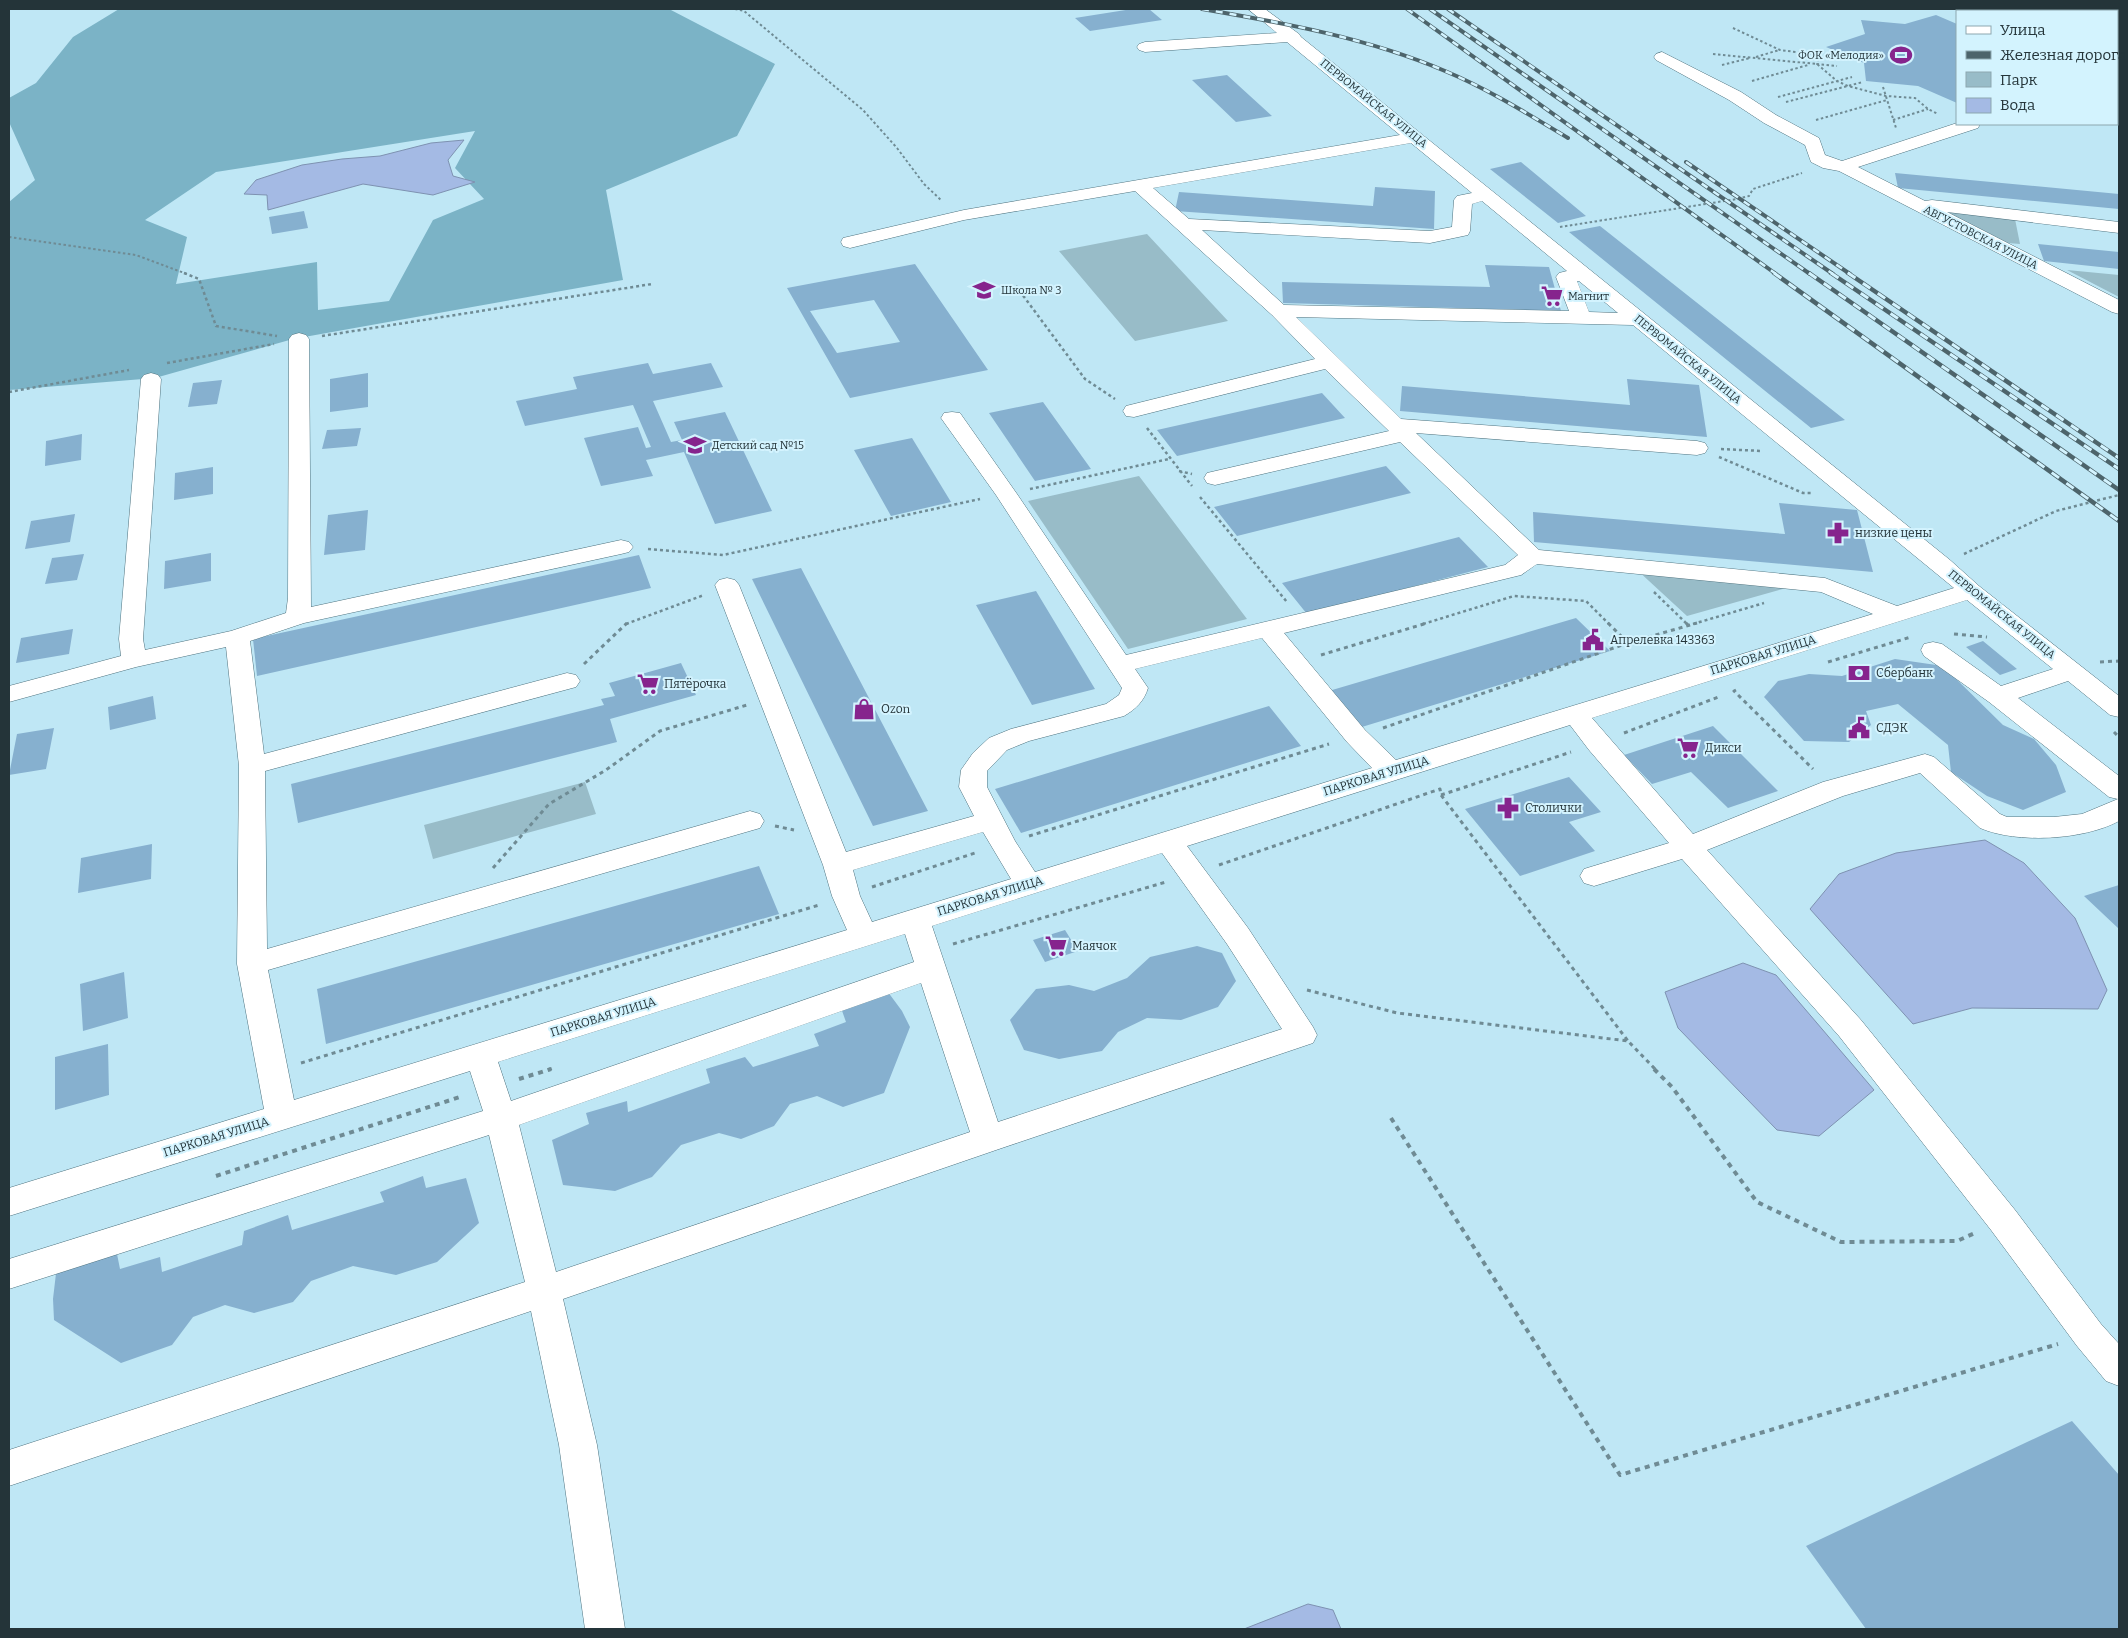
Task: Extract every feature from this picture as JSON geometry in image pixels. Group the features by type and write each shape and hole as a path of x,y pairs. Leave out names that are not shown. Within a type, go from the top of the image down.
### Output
{"street":[{"name":"ПЕРВОМАЙСКАЯ УЛИЦА","path":"1256,9 1536,234 1942,565 1971,591 2119,709"},
{"path":"1145,47 1293,37"},
{"path":"1662,57 1722,89 1813,142 1817,158 1836,165 1969,125"},
{"path":"850,242 964,215 1416,137"},
{"name":"АВГУСТОВСКАЯ УЛИЦА","path":"1836,165 1914,202 2119,308"},
{"path":"1138,186 1184,224 1279,311 1329,362 1532,556 1825,585 1895,614"},
{"path":"1184,224 1430,237 1461,231 1463,200 1487,195"},
{"path":"1914,202 2119,228"},
{"path":"1581,318 1566,277 1584,274"},
{"path":"1279,311 1638,319"},
{"path":"298,617 300,598 300,339"},
{"path":"1134,411 1329,362"},
{"path":"134,660 131,638 150,371"},
{"path":"952,418 1006,494 1135,688 1132,697 1126,704 1115,710 1020,736 998,744 982,759 974,770 974,787 997,832 1028,884"},
{"path":"1215,478 1400,429 1698,448"},
{"path":"9,694 134,660 238,637 298,617 620,547"},
{"path":"1120,665 1513,570 1532,556"},
{"path":"727,585 837,865 846,896 864,936"},
{"name":"ПАРКОВАЯ УЛИЦА","path":"9,1202 1971,591"},
{"path":"1268,629 1294,663 1356,736 1392,771"},
{"path":"238,637 252,766 252,964 281,1117"},
{"path":"1933,640 1998,696 2119,790"},
{"path":"1998,696 2051,679 2072,670"},
{"path":"252,766 567,681"},
{"path":"1576,714 1598,744 1850,1028 2003,1220 2104,1353"},
{"path":"1594,876 1688,847 1834,789 1925,763 1990,821 2001,826 2012,828 2080,824 2100,820 2119,808"},
{"path":"252,964 750,821"},
{"path":"837,865 997,832"},
{"path":"9,1468 544,1291 988,1139 1302,1035 1268,980 1194,874 1168,841"},
{"path":"915,920 988,1139"},
{"path":"9,1274 501,1118 931,968"},
{"path":"480,1055 501,1118 544,1291 578,1445 605,1629"}],"path":[{"path":"735,9 744,11 863,110 897,148 924,184 946,204 964,215"},
{"path":"1733,28 1780,50 1819,54 1817,64"},
{"path":"1692,73 1780,50"},
{"path":"1713,54 1837,66"},
{"path":"1722,89 1811,64"},
{"path":"1817,64 1837,81 1848,86 1886,96 1915,98 1928,109 1942,116"},
{"path":"1753,108 1802,90 1852,77"},
{"path":"1753,108 1863,82"},
{"path":"1883,87 1893,119 1928,109"},
{"path":"1802,90 1813,95"},
{"path":"1787,128 1887,100"},
{"path":"1536,234 1556,228 1737,200 1749,196 1752,189 1836,165"},
{"path":"9,237 136,255 199,279 216,326 300,339"},
{"path":"9,392 150,371 300,339 652,284"},
{"path":"1016,286 1085,379 1134,411 1169,459 1304,622"},
{"path":"1698,448 1805,454"},
{"path":"1698,448 1803,493 1857,496"},
{"path":"620,547 723,555 1169,459"},
{"path":"1942,565 2056,510 2119,495"},
{"path":"1627,565 1688,625"},
{"path":"567,681 628,622 686,603 727,585"},
{"path":"1294,663 1514,596 1586,601 1628,643"},
{"path":"272,1071 846,896 997,832 1356,736 1628,643 1770,601"},
{"path":"1820,665 1933,640 1990,637"},
{"path":"1744,688 1734,691 1834,789"},
{"path":"461,905 548,804 606,770 660,731 771,697"},
{"path":"1441,795 1628,1041 1672,1087 1757,1202 1841,1242 1957,1241 2003,1220"},
{"path":"750,821 825,837"},
{"path":"1268,980 1397,1012 1628,1041"},
{"path":"1391,1118 1620,1475 2104,1353"}],"green space":[{"path":"1952,212 2015,219 2020,244 2008,243 1950,215"},
{"path":"1147,234 1228,321 1135,341 1059,251"},
{"path":"2067,270 2119,275 2119,297"},
{"path":"1139,476 1247,619 1128,649 1028,501"},
{"path":"1636,569 1797,585 1687,616"},
{"path":"585,782 596,814 433,859 424,825"}],"shaded area":[{"path":"119,9 669,9 775,64 737,136 606,190 623,280 293,339 155,378 9,390 9,202 35,180 9,122 9,98 36,83 73,37","holes":["475,131 455,168 484,199 433,220 389,301 318,310 317,262 176,284 187,237 145,220 216,172"]}],"water":[{"path":"464,140 448,160 453,176 475,182 433,195 363,184 268,210 267,195 244,194 256,180 302,165 380,156 431,143"},
{"path":"1985,840 2024,863 2075,918 2107,990 2098,1009 1972,1008 1913,1024 1810,909 1839,874 1896,853"},
{"path":"1743,963 1776,975 1874,1090 1819,1136 1777,1130 1678,1028 1665,992"},
{"path":"1308,1604 1333,1610 1341,1629 1244,1629"}],"building":[{"path":"1132,9 1149,9 1162,20 1090,31 1075,18"},
{"name":"ФОК «Мелодия»","path":"1936,15 1956,24 1956,103 1918,86 1866,81 1864,63 1826,47 1865,34 1861,20 1905,24"},
{"path":"1227,75 1272,116 1236,122 1192,80"},
{"path":"1521,162 1586,216 1558,223 1490,169"},
{"path":"1895,173 2119,194 2119,209 1898,188"},
{"path":"1375,187 1435,191 1434,229 1175,211 1179,192 1373,206"},
{"path":"304,211 308,228 272,234 269,217"},
{"path":"1600,226 1845,420 1811,428 1569,232"},
{"path":"2038,244 2119,252 2119,269 2044,261"},
{"path":"915,264 988,370 850,398 787,288","holes":["874,300 900,342 837,353 810,311"]},
{"path":"1485,265 1549,267 1561,311 1283,303 1282,282 1490,287"},
{"name":"Детский сад №15","path":"648,363 653,374 711,363 723,387 653,401 671,442 682,440 674,422 725,412 772,511 715,524 684,452 646,460 653,476 601,486 584,438 638,427 646,448 651,447 633,405 525,426 516,401 577,389 573,377"},
{"path":"368,373 368,407 330,412 330,379"},
{"path":"1627,379 1699,385 1707,437 1400,411 1402,386 1630,405"},
{"path":"222,380 217,404 188,407 193,383"},
{"path":"1322,393 1345,418 1177,456 1157,430"},
{"path":"1043,402 1091,469 1035,481 989,413"},
{"path":"361,428 357,446 322,449 327,430"},
{"path":"82,434 81,460 45,466 46,441"},
{"path":"912,438 951,502 891,516 854,450"},
{"path":"1386,466 1411,493 1237,536 1214,507"},
{"path":"213,467 213,494 174,500 175,473"},
{"path":"1779,503 1857,510 1873,572 1534,542 1533,512 1785,534"},
{"path":"368,510 365,550 324,555 328,515"},
{"path":"75,514 70,542 25,549 31,521"},
{"path":"1459,537 1488,567 1307,614 1282,583"},
{"path":"211,553 211,581 164,589 165,561"},
{"path":"84,554 77,580 45,584 52,558"},
{"path":"639,555 651,588 257,676 253,639"},
{"path":"801,568 928,811 873,826 752,579"},
{"path":"1036,591 1095,689 1032,705 976,605"},
{"path":"1576,618 1610,651 1352,730 1322,693"},
{"path":"73,629 69,654 16,663 21,638"},
{"path":"1983,641 2017,669 2000,675 1966,647"},
{"path":"1895,659 1943,666 2003,725 2034,739 2056,765 2066,792 2023,810 1987,796 1951,772 1948,745 1898,704 1866,711 1871,725 1849,742 1804,741 1764,697 1778,681 1809,674 1842,676"},
{"path":"681,663 696,695 610,719 617,742 298,823 291,784 604,705 601,699 615,696 609,683"},
{"path":"153,696 156,719 110,730 108,707"},
{"path":"1269,706 1301,746 1021,833 995,789"},
{"path":"1713,726 1778,791 1728,808 1691,772 1652,784 1624,755"},
{"path":"54,728 46,769 9,775 17,734"},
{"path":"1569,777 1601,812 1569,822 1595,851 1520,876 1465,809"},
{"path":"152,844 151,879 78,893 81,858"},
{"path":"759,866 779,914 326,1044 317,989"},
{"path":"2119,885 2119,929 2084,896"},
{"name":"Маячок","path":"1065,930 1078,951 1045,962 1033,940"},
{"path":"1197,946 1222,953 1236,981 1218,1007 1181,1020 1147,1018 1118,1032 1102,1051 1059,1059 1024,1050 1010,1020 1036,989 1069,985 1094,991 1127,978 1150,957"},
{"path":"124,972 128,1018 83,1031 80,984"},
{"path":"885,988 902,1011 910,1027 884,1093 843,1107 817,1096 790,1104 774,1126 741,1139 719,1133 681,1145 652,1177 615,1191 563,1185 552,1140 589,1124 586,1113 627,1101 628,1112 710,1083 706,1069 745,1057 753,1067 819,1046 814,1034 846,1022 840,1005"},
{"path":"108,1044 109,1095 55,1110 55,1057"},
{"path":"423,1176 426,1188 466,1178 479,1223 437,1262 396,1275 353,1266 311,1281 293,1302 254,1313 225,1305 193,1317 172,1345 121,1363 54,1320 53,1299 57,1265 116,1249 120,1269 160,1257 162,1272 242,1245 244,1231 288,1215 292,1230 384,1202 380,1192"},
{"path":"2072,1421 2119,1475 2119,1629 1866,1629 1806,1546"}],"railway":[{"path":"1202,9 1325,33 1416,59 1508,102 1568,138"},
{"path":"1407,9 1776,274"},
{"path":"1430,9 1810,274"},
{"path":"1448,9 1833,274"},
{"path":"1686,162 1850,274"},
{"path":"1774,273 2119,521"},
{"path":"1809,273 2119,490"},
{"path":"1831,273 2119,469"},
{"path":"1848,273 2119,458"}],"place":[{"name":"ФОК «Мелодия»","path":"1901,55"},
{"name":"Школа № 3","path":"984,290"},
{"name":"Магнит","path":"1552,296"},
{"name":"Детский сад №15","path":"695,445"},
{"name":"низкие цены","path":"1838,533"},
{"name":"Апрелевка 143363","path":"1593,640"},
{"name":"Сбербанк","path":"1859,673"},
{"name":"Пятёрочка","path":"648,684"},
{"name":"Ozon","path":"864,709"},
{"name":"СДЭК","path":"1859,728"},
{"name":"Дикси","path":"1688,748"},
{"name":"Столички","path":"1508,808"},
{"name":"Маячок","path":"1056,946"}]}
